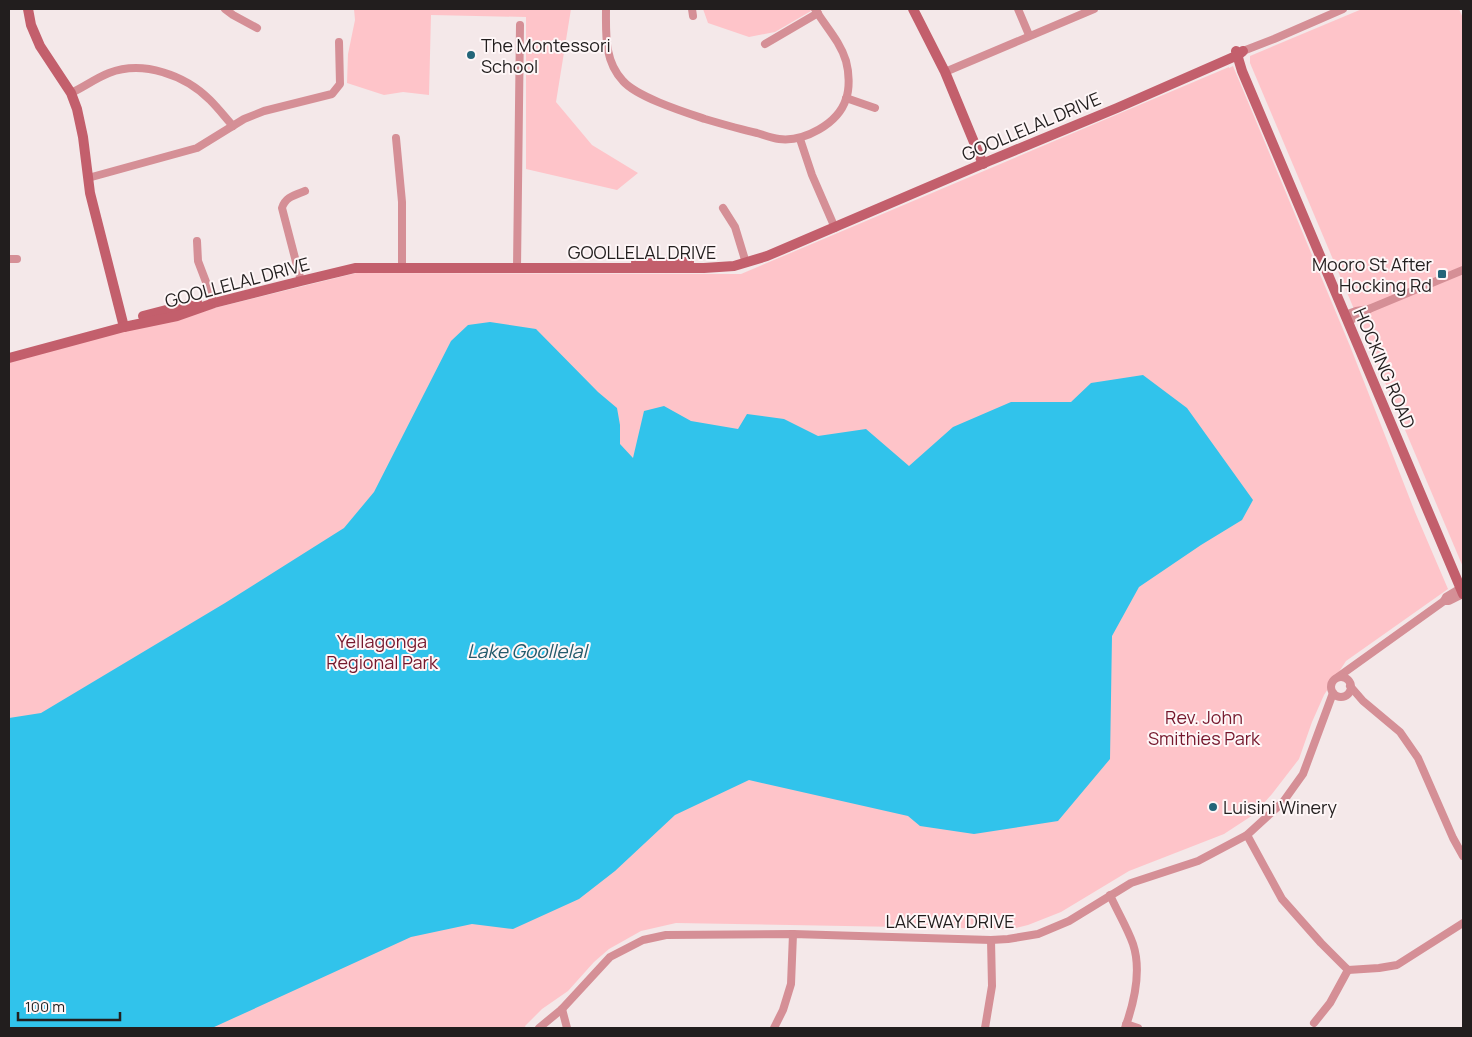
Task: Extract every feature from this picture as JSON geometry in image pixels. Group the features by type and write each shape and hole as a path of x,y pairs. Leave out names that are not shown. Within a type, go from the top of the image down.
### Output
{"street":[{"path":"28,9 31,25 40,46 73,92"},
{"path":"32,9 35,23 43,42 73,92 90,178 126,324"},
{"path":"224,9 257,28"},
{"path":"606,9 608,56 622,81 632,88 682,112 727,126 779,139 800,139 819,129 840,110 846,98 848,71 845,60 841,50 816,11 765,44"},
{"path":"913,9 947,71"},
{"path":"919,9 985,160"},
{"path":"1018,9 1029,35"},
{"path":"947,71 1094,9"},
{"name":"GOOLLELAL DRIVE","path":"9,352 126,324 352,263 517,265 664,261 719,263 745,261 1343,9"},
{"path":"517,265 520,25"},
{"path":"90,178 197,148 244,119 264,111 332,94 340,84 339,42"},
{"name":"HOCKING ROAD","path":"1236,54 1462,592"},
{"path":"73,92 110,73 136,68 155,70 191,85 209,99 233,126"},
{"path":"846,98 874,108"},
{"path":"396,138 402,202 402,265"},
{"path":"800,139 812,175 833,225"},
{"path":"300,277 282,208 287,199 304,191"},
{"path":"723,208 735,227 745,261"},
{"path":"197,241 198,261 214,301"},
{"path":"1347,318 1364,314 1369,309 1463,270"},
{"name":"GOOLLELAL DRIVE","path":"9,358 126,324"},
{"path":"1363,701 1339,695 1331,684 1446,597 1462,592"},
{"path":"1339,695 1349,691 1358,663"},
{"path":"1338,677 1344,678 1363,701 1400,732 1418,758 1463,856"},
{"name":"LAKEWAY DRIVE","path":"539,1028 562,1010 610,957 643,940 674,935 793,934 991,940 1038,934 1069,921 1131,883 1198,861 1247,835 1283,802 1303,774 1329,706 1339,695"},
{"path":"1247,835 1282,899 1348,970 1397,965 1463,923"},
{"path":"1110,895 1133,945 1136,964 1135,992 1125,1026 1138,1028"},
{"path":"774,1028 783,1010 791,984 793,934"},
{"path":"985,1028 992,986 991,940"},
{"path":"1314,1023 1330,1003 1348,970"},
{"path":"562,1010 567,1028"}],"green space":[{"path":"354,9 571,9 556,102 592,145 638,173 617,190 526,169 526,17 431,15 429,95 403,92 384,95 347,83 348,54 355,20"},
{"path":"703,9 810,9 811,11 775,32 749,37 708,23"},
{"path":"1362,9 1459,9 1463,18 1463,567 1250,63 1250,56"},
{"name":"Yellagonga Regional Park","path":"1233,66 1350,346 1415,512 1448,589 1346,661 1324,695 1299,759 1253,815 1224,834 1129,871 1061,912 1012,929 676,923 641,931 609,949 594,962 568,991 542,1009 525,1026 526,1028 9,1028 9,359 356,273 741,274"}],"water":[{"name":"Lake Goollelal","path":"490,322 536,329 598,392 617,408 620,425 620,444 633,458 644,411 664,406 691,421 738,429 747,414 784,419 818,436 866,429 909,466 953,427 1011,402 1071,402 1091,383 1143,375 1187,408 1253,500 1242,520 1139,587 1112,636 1110,759 1058,821 974,834 920,826 908,816 749,780 675,815 615,871 579,899 513,929 472,924 411,937 212,1028 9,1028 9,718 41,713 225,603 344,528 374,492 451,341 468,325"}],"place":[{"name":"The Montessori School","path":"471,55"},
{"name":"Mooro St After Hocking Rd","path":"1442,274"},
{"name":"Luisini Winery","path":"1213,807"}],"park label":[{"name":"Rev. John Smithies Park","path":"1204,728"}]}
